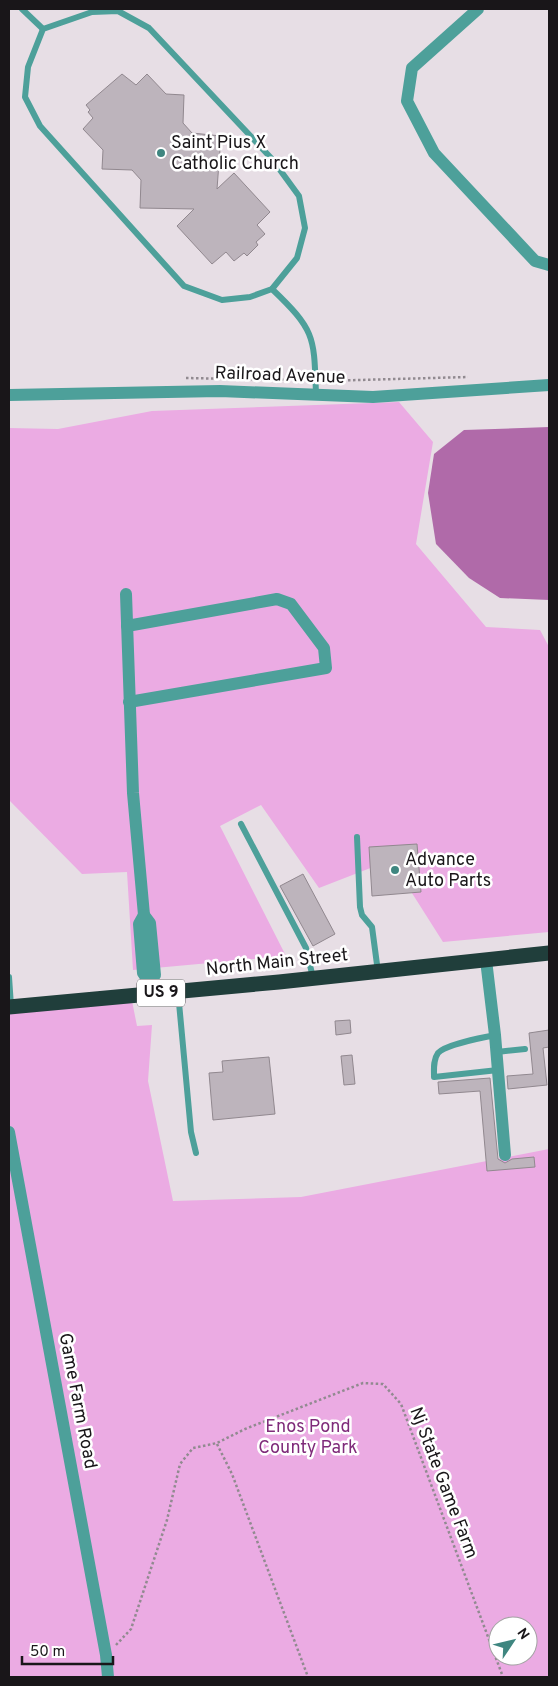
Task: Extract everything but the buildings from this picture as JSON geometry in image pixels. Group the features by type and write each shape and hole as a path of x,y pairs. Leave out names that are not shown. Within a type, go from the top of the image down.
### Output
{"highway":[{"name":"North Main Street","path":"10,1007 150,988 178,992 549,953"}],"street":[{"path":"478,9 412,68 407,101 434,153 535,261 549,265"},
{"name":"Railroad Avenue","path":"9,395 220,391 373,397 549,385"},
{"path":"126,594 133,793 144,915 150,923 155,975 150,988"},
{"path":"127,626 277,599 291,604 324,648 326,668 130,702"},
{"path":"486,960 495,1035 504,1155"},
{"name":"Game Farm Road","path":"9,1136 106,1655 108,1677"}],"lane":[{"path":"22,9 43,29"},
{"path":"118,11 149,28 272,159 299,196 305,228 296,258 272,289 250,297 222,300 184,286 40,126 25,97 28,68 43,29 92,12 118,11"},
{"path":"272,289 299,314 314,343 316,396"},
{"path":"241,824 306,948 313,979"},
{"path":"357,837 360,907 362,915 372,927 378,972"},
{"path":"9,977 10,1007"},
{"path":"178,992 191,1132 196,1153"},
{"path":"495,1035 445,1048 438,1053 434,1061 434,1077 498,1070"},
{"path":"496,1052 525,1049"}],"path":[{"path":"326,381 470,377"},
{"name":"Nj State Game Farm","path":"106,1655 131,1629 167,1520 180,1464 193,1448 217,1443 244,1429 363,1383 383,1384 401,1404 502,1677"},
{"path":"217,1443 236,1483 308,1677"}],"green space":[{"path":"399,402 433,442 416,544 486,627 540,630 549,647 549,932 443,942 391,860 319,888 261,805 220,826 286,956 133,970 127,872 82,874 9,800 9,428 58,429 152,411"},
{"name":"Enos Pond County Park","path":"131,996 137,1026 152,1025 148,1081 173,1201 301,1197 549,1149 549,1677 9,1677 9,1007"}],"shaded area":[{"path":"549,427 549,600 500,598 469,578 436,544 428,493 434,454 464,430"}],"place":[{"name":"Saint Pius X Catholic Church","path":"161,153"},
{"name":"Advance Auto Parts","path":"395,870"}]}
